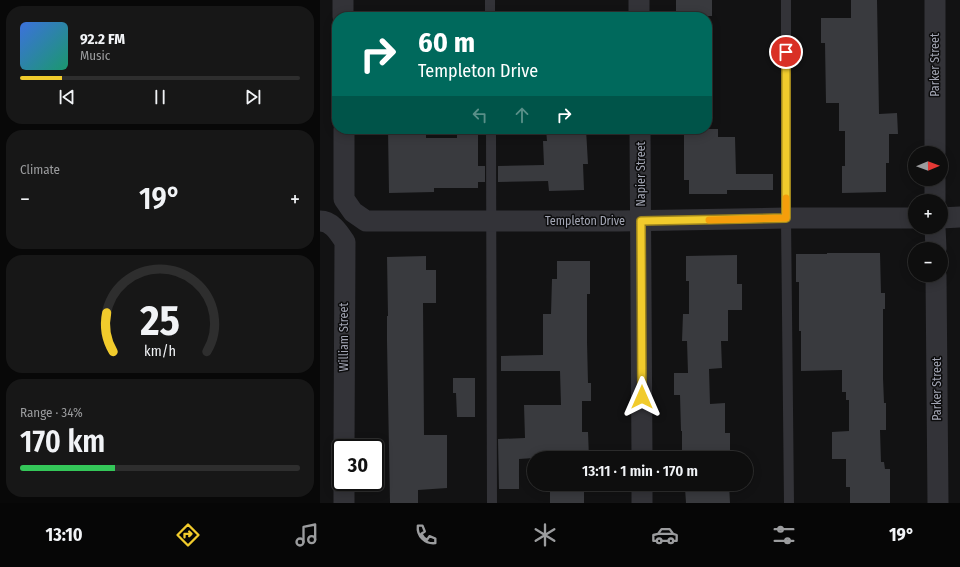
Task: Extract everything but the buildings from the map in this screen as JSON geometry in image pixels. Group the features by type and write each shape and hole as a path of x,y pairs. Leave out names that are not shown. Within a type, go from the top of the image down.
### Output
{"street":[{"path":"343,0 343,12"},
{"path":"639,0 640,12"},
{"name":"Parker Street","path":"935,0 935,146"},
{"name":"Templeton Drive","path":"344,134 344,199 353,212 366,220 492,222 908,218"},
{"name":"Napier Street","path":"640,134 642,451"},
{"path":"948,218 960,218"},
{"name":"William Street","path":"328,225 345,242 344,439"},
{"name":"Parker Street","path":"936,282 938,503"},
{"path":"344,491 344,503"},
{"path":"642,491 642,503"}],"lane":[{"path":"490,0 490,12"},
{"path":"786,0 786,218 789,503"},
{"path":"490,134 492,222 492,503"}],"slow traffic":[{"path":"709,220 786,218 786,198"}],"route":[{"path":"642,397 641,221 786,218 786,52"}]}
